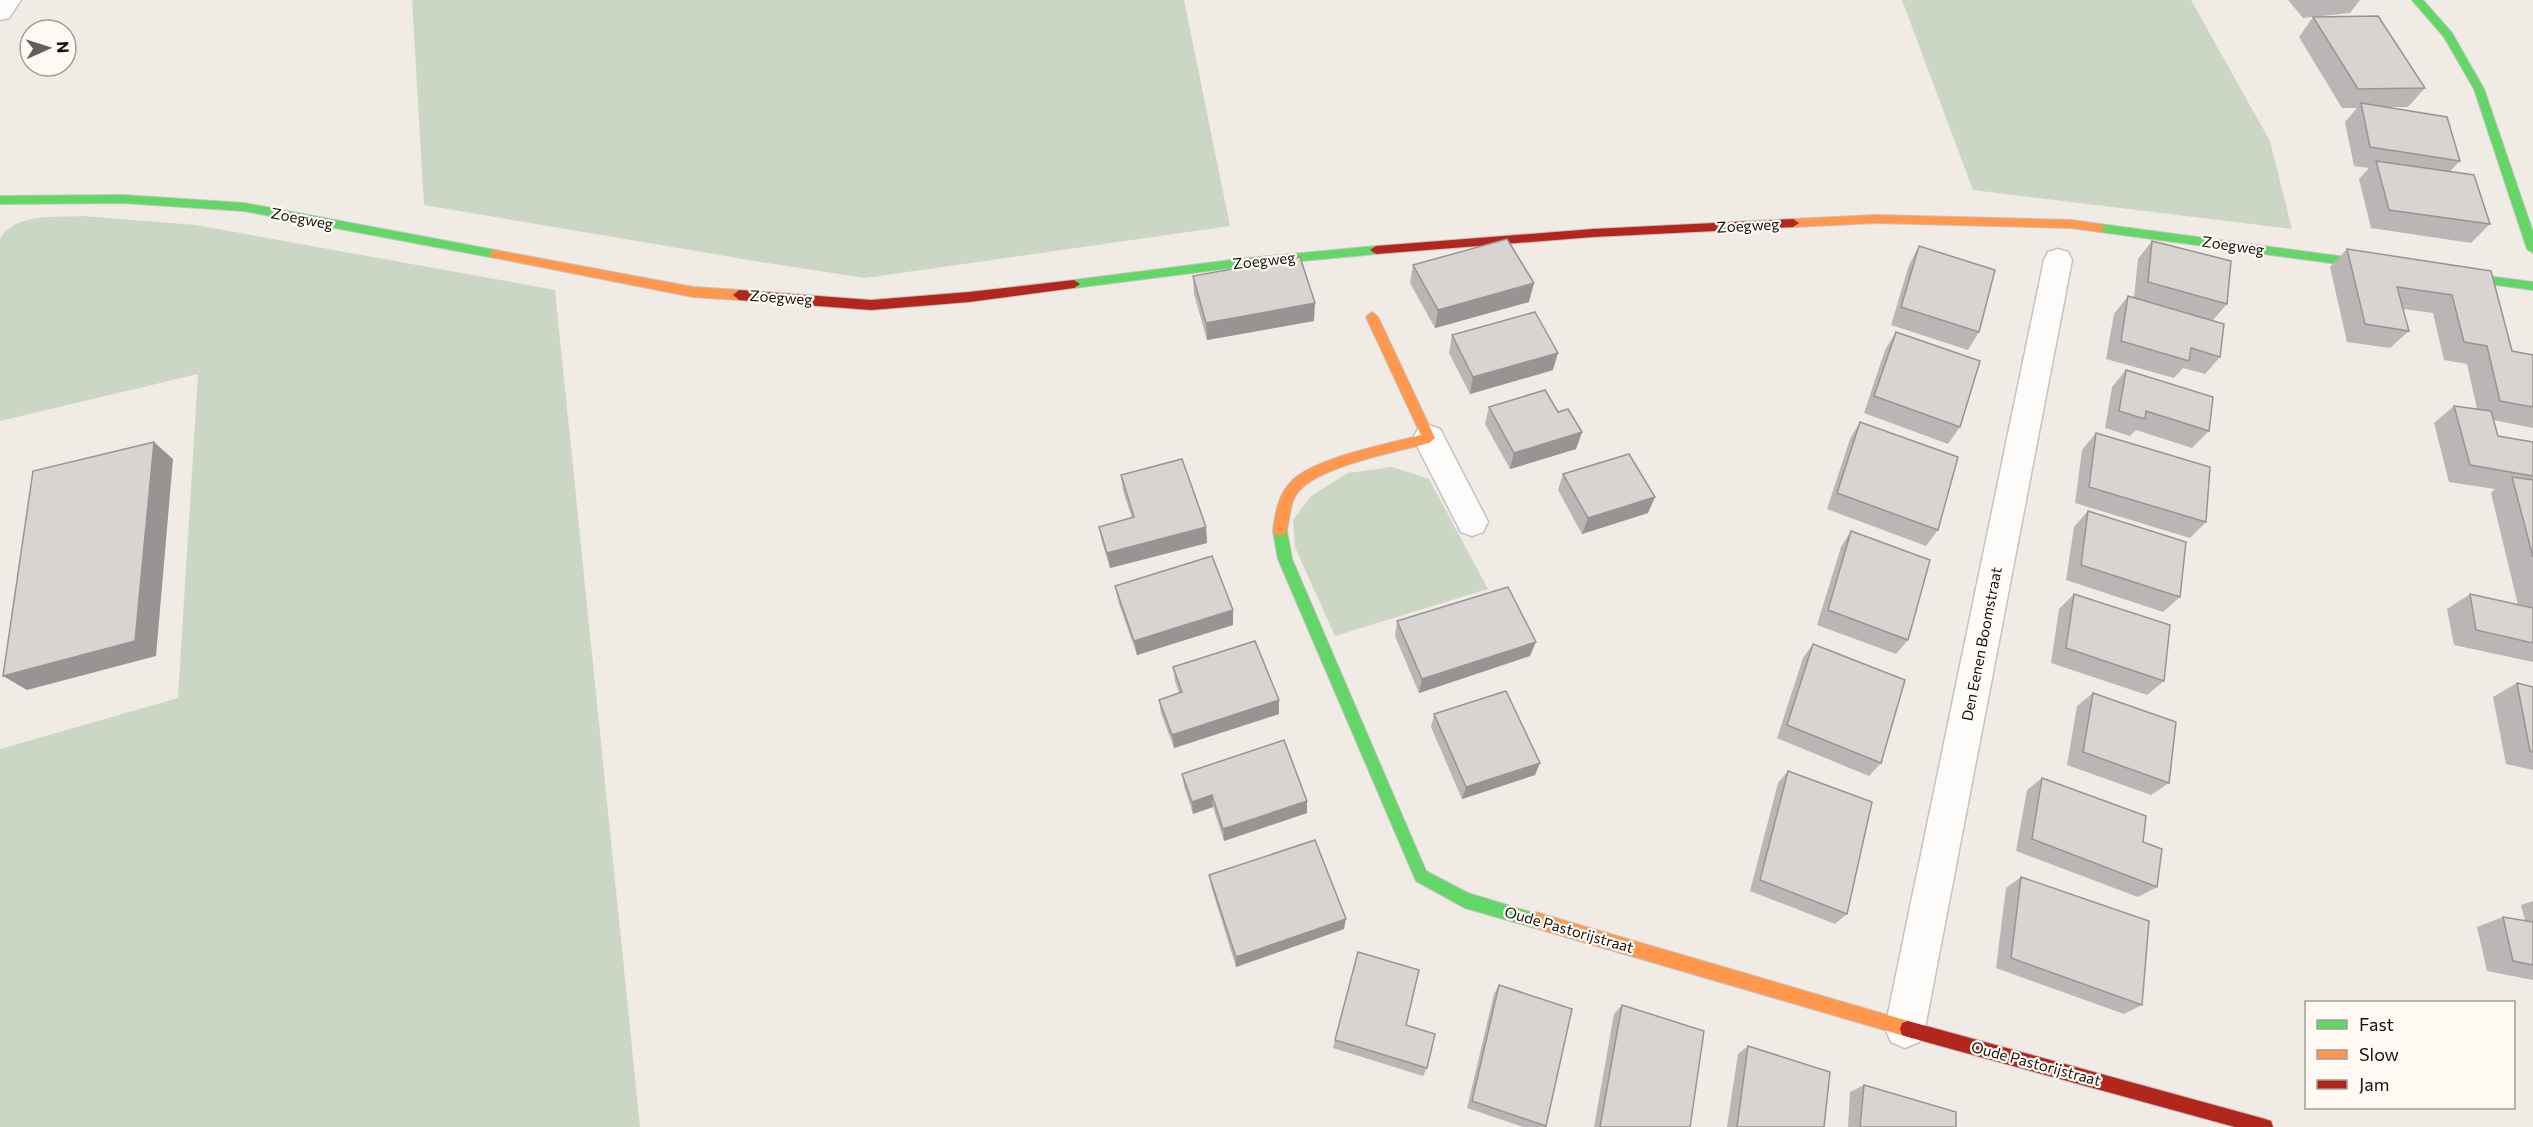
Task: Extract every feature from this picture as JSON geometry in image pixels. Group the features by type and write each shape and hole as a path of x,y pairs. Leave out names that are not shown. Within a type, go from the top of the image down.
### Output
{"street":[{"path":"0,12 9,0"},
{"path":"2417,0 2448,35 2479,89 2532,244"},
{"name":"Zoegweg","path":"0,200 123,199 244,207 693,292 871,304 969,297 1239,263 1344,253 1593,233 1876,219 2071,224 2394,268"},
{"name":"Den Eenen Boomstraat","path":"1905,1028 2058,260"},
{"path":"2440,274 2533,286"},
{"path":"1372,317 1429,438 1472,522"},
{"name":"Oude Pastorijstraat","path":"1429,438 1329,466 1300,481 1283,506 1280,531 1285,559 1421,876 1465,900 1905,1028 2265,1127"}],"green space":[{"path":"412,0 1184,0 1230,226 865,278 424,205"},
{"path":"1902,0 2191,0 2270,141 2292,229 1973,190"},
{"path":"82,216 196,225 555,290 640,1127 0,1127 0,749 178,698 198,374 0,421 0,239 15,224 26,220"},
{"path":"1392,467 1429,479 1488,589 1335,636 1295,547 1293,520 1311,496 1348,473"}],"building":[{"path":"2378,16 2425,88 2358,89 2313,17"},
{"path":"2361,103 2447,117 2460,161 2370,147"},
{"path":"2376,161 2474,175 2490,224 2389,210"},
{"path":"1507,239 1534,283 1438,310 1413,265"},
{"path":"2152,241 2231,261 2227,304 2148,282"},
{"path":"1919,246 1995,270 1979,332 1901,307"},
{"path":"2347,249 2491,271 2512,351 2533,355 2533,407 2500,401 2487,346 2464,342 2452,295 2397,287 2409,331 2365,324"},
{"path":"1300,257 1315,303 1206,323 1193,276"},
{"path":"2128,296 2224,324 2220,357 2191,348 2189,361 2121,341"},
{"path":"1535,312 1558,353 1473,377 1452,335"},
{"path":"1896,332 1980,361 1960,427 1874,396"},
{"path":"2126,370 2213,397 2209,431 2146,411 2145,419 2119,411"},
{"path":"1545,390 1558,412 1568,409 1582,432 1514,453 1489,407"},
{"path":"2454,406 2491,411 2498,436 2533,442 2533,476 2470,465"},
{"path":"1860,422 1958,457 1938,530 1837,493"},
{"path":"2096,433 2210,467 2206,522 2089,487"},
{"path":"154,442 135,641 3,676 33,471"},
{"path":"1629,454 1655,497 1588,518 1563,474"},
{"path":"1182,459 1206,527 1107,553 1099,527 1134,517 1121,475"},
{"path":"2512,477 2533,480 2533,557"},
{"path":"2088,511 2186,542 2180,597 2081,565"},
{"path":"1851,531 1930,560 1908,640 1828,610"},
{"path":"1212,556 1233,610 1134,641 1115,586"},
{"path":"1508,587 1536,642 1422,679 1397,621"},
{"path":"2074,594 2170,625 2164,681 2066,648"},
{"path":"2470,594 2533,608 2533,643 2476,630"},
{"path":"1255,641 1279,700 1172,735 1159,700 1182,692 1173,667"},
{"path":"1813,644 1905,680 1881,763 1787,725"},
{"path":"2517,683 2533,687 2533,752 2530,751"},
{"path":"1506,691 1540,763 1466,787 1434,714"},
{"path":"2093,693 2176,722 2169,783 2083,752"},
{"path":"1284,740 1307,801 1223,829 1212,795 1192,802 1182,774"},
{"path":"1788,771 1872,802 1847,914 1760,880"},
{"path":"2042,778 2146,816 2143,842 2162,849 2157,887 2032,839"},
{"path":"1315,840 1346,919 1236,957 1209,875"},
{"path":"2021,877 2149,921 2142,1005 2011,958"},
{"path":"2503,917 2533,922 2533,965 2513,961"},
{"path":"1358,952 1419,970 1406,1025 1435,1034 1427,1068 1335,1040"},
{"path":"1499,985 1572,1009 1546,1126 1472,1101"},
{"path":"1622,1005 1704,1031 1690,1127 1600,1127"},
{"path":"1748,1046 1830,1072 1824,1127 1737,1127"},
{"path":"1864,1085 1956,1112 1956,1127 1860,1127"}],"traffic: fast":[{"path":"2417,0 2448,35 2479,89 2533,249"},
{"path":"0,200 123,199 244,207 495,254"},
{"path":"2100,228 2383,266"},
{"path":"1074,284 1239,263 1376,250"},
{"path":"2449,275 2533,286"},
{"path":"1280,531 1285,559 1421,876 1465,900 1535,920"}],"traffic: slow":[{"path":"1793,223 1876,219 2071,224 2100,228"},
{"path":"495,254 693,292 739,295"},
{"path":"1280,531 1283,510 1291,491 1311,474 1362,456 1429,438 1372,317"},
{"path":"1535,920 1908,1029"}],"traffic: jam":[{"path":"1376,250 1593,233 1793,223"},
{"path":"739,295 871,305 969,297 1074,284"},
{"path":"1908,1029 2265,1127"}]}
